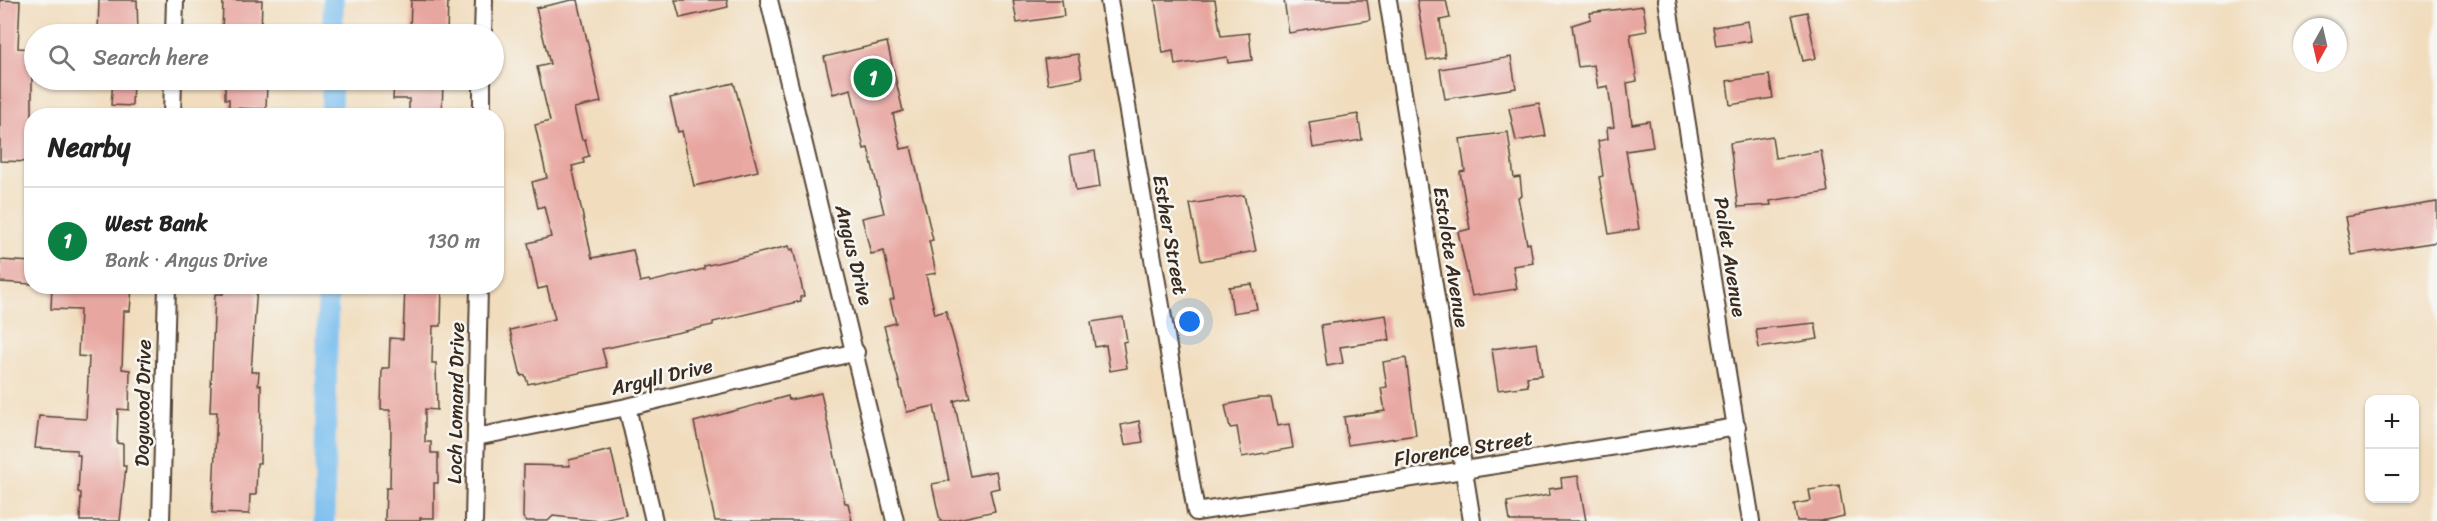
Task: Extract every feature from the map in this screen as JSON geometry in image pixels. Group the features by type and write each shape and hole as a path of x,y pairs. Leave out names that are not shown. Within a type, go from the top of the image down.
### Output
{"street":[{"path":"174,24 175,0"},
{"path":"483,0 483,24"},
{"name":"Angus Drive","path":"769,0 896,521"},
{"name":"Esther Street","path":"1109,0 1196,512"},
{"name":"Estalote Avenue","path":"1388,0 1472,521"},
{"name":"Pailet Avenue","path":"1667,0 1752,521"},
{"path":"172,108 173,90"},
{"path":"482,90 482,108"},
{"name":"Dogwood Drive","path":"161,521 167,294"},
{"name":"Loch Lomand Drive","path":"474,521 479,294"},
{"name":"Argyll Drive","path":"476,437 627,407 856,352"},
{"path":"627,407 654,521"},
{"name":"Florence Street","path":"1196,512 1737,427"}],"building":[{"path":"0,0 20,1 18,48 24,48 24,90 32,90 32,108 24,108 24,162 0,161"},
{"path":"99,0 137,0 138,24 98,24"},
{"path":"223,0 262,0 261,24 222,24"},
{"path":"411,0 448,1 447,24 410,24"},
{"path":"578,0 601,102 574,108 582,140 585,139 589,156 583,158 584,163 572,166 592,258 633,250 640,282 649,280 650,282 704,269 704,266 789,246 790,250 793,249 804,296 800,297 801,301 713,322 713,325 602,349 607,367 528,384 525,375 521,376 510,330 555,319 547,287 538,289 528,243 551,237 544,206 538,208 532,182 547,178 535,125 550,121 537,67 550,64 536,8"},
{"path":"675,0 727,0 728,7 680,18"},
{"path":"1013,0 1062,0 1064,16 1017,23"},
{"path":"1155,0 1215,0 1221,36 1249,33 1252,60 1228,63 1227,57 1175,65 1173,51 1163,53"},
{"path":"1284,0 1367,0 1370,20 1289,33"},
{"path":"1417,0 1446,0 1450,18 1440,20 1445,57 1427,60"},
{"path":"1643,6 1647,31 1630,34 1637,81 1627,83 1632,124 1649,121 1653,147 1626,151 1639,229 1609,234 1599,177 1603,176 1598,141 1608,139 1607,128 1614,127 1608,86 1598,88 1594,65 1578,67 1572,25 1591,19 1590,13"},
{"path":"1807,12 1816,58 1803,61 1792,15"},
{"path":"1748,21 1751,41 1716,46 1713,27"},
{"path":"887,42 903,111 893,114 901,149 911,147 933,240 929,241 936,273 926,275 935,314 946,311 970,397 954,401 970,476 996,471 999,488 990,490 995,511 949,521 940,521 932,484 949,481 934,406 907,412 884,326 896,323 890,300 894,299 884,251 871,254 862,218 884,213 868,148 864,149 851,89 833,94 824,57"},
{"path":"1078,54 1082,78 1048,84 1044,59"},
{"path":"1511,57 1516,88 1445,99 1440,69"},
{"path":"1769,75 1773,98 1730,105 1727,81"},
{"path":"734,83 758,171 694,186 682,131 678,132 670,98"},
{"path":"112,90 133,90 132,106 111,105"},
{"path":"225,90 267,90 266,108 229,108 229,99 225,99"},
{"path":"393,90 443,90 442,108 409,108 409,99 393,99"},
{"path":"1539,103 1546,136 1516,141 1509,108"},
{"path":"1358,114 1362,140 1313,148 1309,122"},
{"path":"1508,132 1514,178 1520,177 1522,196 1518,197 1533,263 1513,266 1517,289 1472,296 1458,232 1470,229 1460,172 1465,171 1460,139"},
{"path":"1772,136 1775,158 1821,151 1828,192 1770,201 1771,205 1738,207 1730,143"},
{"path":"1095,151 1100,187 1076,191 1070,155"},
{"path":"1244,195 1256,251 1201,261 1190,204"},
{"path":"2437,202 2437,242 2352,255 2345,217"},
{"path":"0,260 24,262 24,284 0,282"},
{"path":"1252,284 1257,309 1233,313 1229,287"},
{"path":"52,294 131,294 130,311 124,311 122,369 130,370 129,410 118,409 117,443 123,444 123,466 126,466 120,521 80,521 81,493 78,492 80,455 77,455 77,450 35,448 39,416 86,419 89,357 78,356 80,310 51,309"},
{"path":"215,294 256,294 251,372 259,372 258,385 261,385 260,463 257,463 256,495 250,495 249,514 212,513 217,412 210,412"},
{"path":"405,294 442,294 441,326 433,326 432,363 436,363 437,410 425,409 425,442 431,442 431,453 438,453 438,483 434,483 434,518 420,518 420,521 385,521 386,488 390,488 391,431 390,410 381,410 382,368 389,368 390,338 403,339"},
{"path":"1386,315 1390,340 1340,347 1343,363 1327,366 1321,325"},
{"path":"1123,317 1127,341 1123,342 1127,368 1110,371 1106,345 1095,347 1091,322"},
{"path":"1815,323 1818,339 1759,348 1756,329"},
{"path":"1537,343 1542,375 1527,377 1528,386 1498,390 1492,349"},
{"path":"1406,358 1416,435 1348,445 1344,417 1385,411 1381,388 1387,387 1383,362"},
{"path":"821,393 845,503 848,503 852,521 715,521 694,422 788,396 789,400"},
{"path":"1259,398 1271,398 1277,426 1289,424 1293,448 1242,457 1237,427 1230,428 1225,405"},
{"path":"1139,421 1143,442 1125,445 1121,425"},
{"path":"611,450 626,515 599,521 553,516 548,521 525,521 523,517 524,465 570,466 569,460"},
{"path":"1578,476 1586,521 1510,521 1507,502 1550,495 1549,489 1562,487 1561,478"},
{"path":"1839,485 1844,516 1821,521 1797,521 1794,504 1811,501 1809,490"}],"waterway":[{"path":"333,0 333,24"},
{"path":"331,108 332,90"},
{"path":"324,521 328,294"}],"place":[{"name":"West Bank","path":"873,78"}]}
